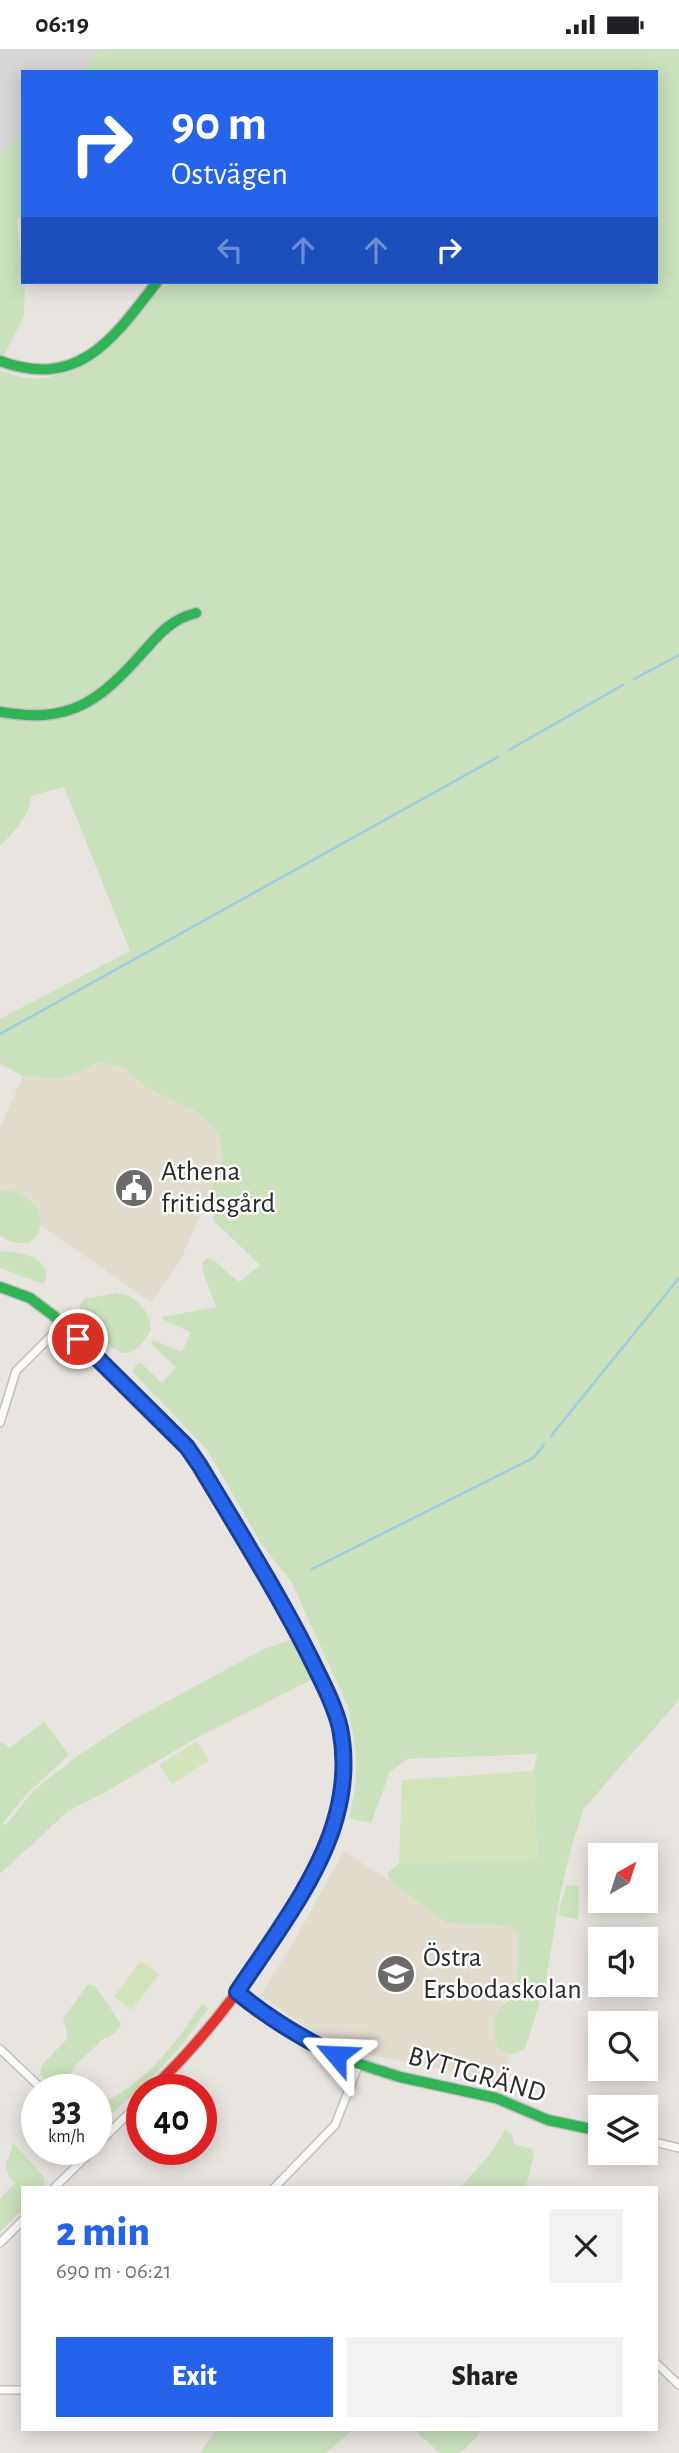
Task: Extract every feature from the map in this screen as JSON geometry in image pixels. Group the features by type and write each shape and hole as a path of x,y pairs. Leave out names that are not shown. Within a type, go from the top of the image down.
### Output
{"street":[{"path":"0,361 44,370 76,364 117,327 156,284"},
{"path":"0,712 40,717 78,709 111,685 167,625 179,616 196,613"},
{"path":"0,1287 30,1298 62,1324 187,1447 299,1637 331,1703 339,1727 343,1784 329,1840 280,1929 237,1992 168,2074"},
{"path":"0,1423 16,1371 62,1324"},
{"name":"BYTTGRÄND","path":"237,1992 295,2035 359,2064 400,2077 496,2098 548,2120 588,2128"},
{"path":"0,2049 26,2074"},
{"path":"276,2186 335,2125 359,2064"},
{"path":"112,2129 126,2116"},
{"path":"658,2143 679,2148"},
{"path":"56,2186 76,2165"},
{"path":"0,2243 21,2222"},
{"path":"658,2365 679,2385"},
{"path":"0,2390 21,2390"}],"shaded area":[{"path":"0,49 101,49 82,70 21,70 21,133 0,154"},
{"path":"100,1062 126,1068 144,1086 194,1110 218,1133 223,1158 209,1196 179,1263 151,1302 0,1197 0,1128 23,1076 58,1079"},
{"name":"Östra Ersbodaskolan","path":"344,1851 446,1923 508,1926 518,1933 517,1994 504,2002 497,2048 510,2055 502,2082 362,2053 314,2032 260,1995 289,1950"}],"green space":[{"path":"101,49 679,49 679,1700 584,1808 561,1890 545,1985 525,2049 510,2055 497,2048 494,2023 503,2005 517,1994 518,1933 507,1926 446,1923 390,1881 387,1873 399,1864 537,1859 534,1771 537,1754 407,1759 390,1772 371,1823 349,1818 356,1783 356,1751 348,1707 291,1581 262,1545 208,1451 133,1372 135,1366 141,1363 162,1383 176,1367 152,1344 153,1340 182,1352 191,1332 162,1319 163,1317 216,1307 202,1262 207,1259 214,1261 239,1282 260,1265 214,1221 209,1196 223,1158 218,1133 194,1110 144,1086 125,1068 100,1062 58,1079 23,1076 0,1064 0,1019 130,951 64,787 31,796 28,811 0,846 0,370 26,378 48,377 68,371 105,347 166,284 658,284 658,70 82,70"},
{"path":"21,133 21,217 17,220 21,284 25,284 24,316 0,363 0,154"},
{"path":"9,1190 25,1196 35,1206 40,1217 40,1228 36,1237 27,1242 15,1243 0,1236 0,1191"},
{"path":"0,1251 26,1255 37,1260 46,1271 47,1277 43,1284 0,1268"},
{"path":"117,1293 131,1297 141,1305 148,1316 151,1330 138,1347 126,1353 105,1342 79,1306 84,1299"},
{"path":"299,1637 319,1676 196,1738 104,1793 68,1811 0,1874 0,1741 10,1748 44,1722 69,1755 27,1794 3,1823 5,1826 33,1791 76,1757 129,1722 264,1649"},
{"path":"197,1741 209,1760 172,1784 159,1765"},
{"path":"534,1771 537,1860 399,1864 402,1780"},
{"path":"566,1885 579,1886 578,1920 558,1915"},
{"path":"141,1961 159,1974 132,2010 114,1997"},
{"path":"88,1984 95,1986 121,2024 117,2031 104,2038 74,2066 70,2074 40,2074 41,2066 68,2036 63,2019"},
{"path":"202,2004 208,2009 182,2045 155,2074 146,2074 168,2050"},
{"path":"126,2089 126,2101 112,2113 112,2098"},
{"path":"505,2130 511,2133 514,2144 532,2149 534,2153 526,2186 462,2186 490,2154"},
{"path":"13,2143 21,2152 21,2165 33,2165 43,2176 45,2186 21,2186 21,2211 0,2232 0,2199 15,2183 6,2168"},
{"path":"215,2431 352,2431 326,2453 200,2453"},
{"path":"415,2431 480,2431 460,2453 440,2453"}],"waterway":[{"path":"634,679 679,655"},
{"path":"509,750 623,685"},
{"path":"0,1034 498,757"},
{"path":"551,1436 679,1278"},
{"path":"312,1569 533,1458 544,1445"}],"traffic: fast":[{"path":"0,361 28,368 52,369 73,364 92,354 109,340 155,284"},
{"path":"0,712 46,715 82,705 113,683 167,627 196,613"},
{"path":"0,1287 30,1298 54,1316 187,1447 299,1637 331,1703 339,1727 343,1769"},
{"path":"237,1992 295,2035 359,2064 400,2077 496,2098 548,2120 588,2128"}],"traffic: jam":[{"path":"167,2074 233,1997 285,1920 330,1837 339,1804 343,1769"}],"place":[{"name":"Athena fritidsgård","path":"134,1188"},
{"name":"Östra Ersbodaskolan","path":"396,1974"}],"route":[{"path":"78,1339 187,1447 299,1637 331,1703 339,1727 344,1773 336,1819 329,1840 280,1929 237,1992 295,2035 336,2055"}]}
